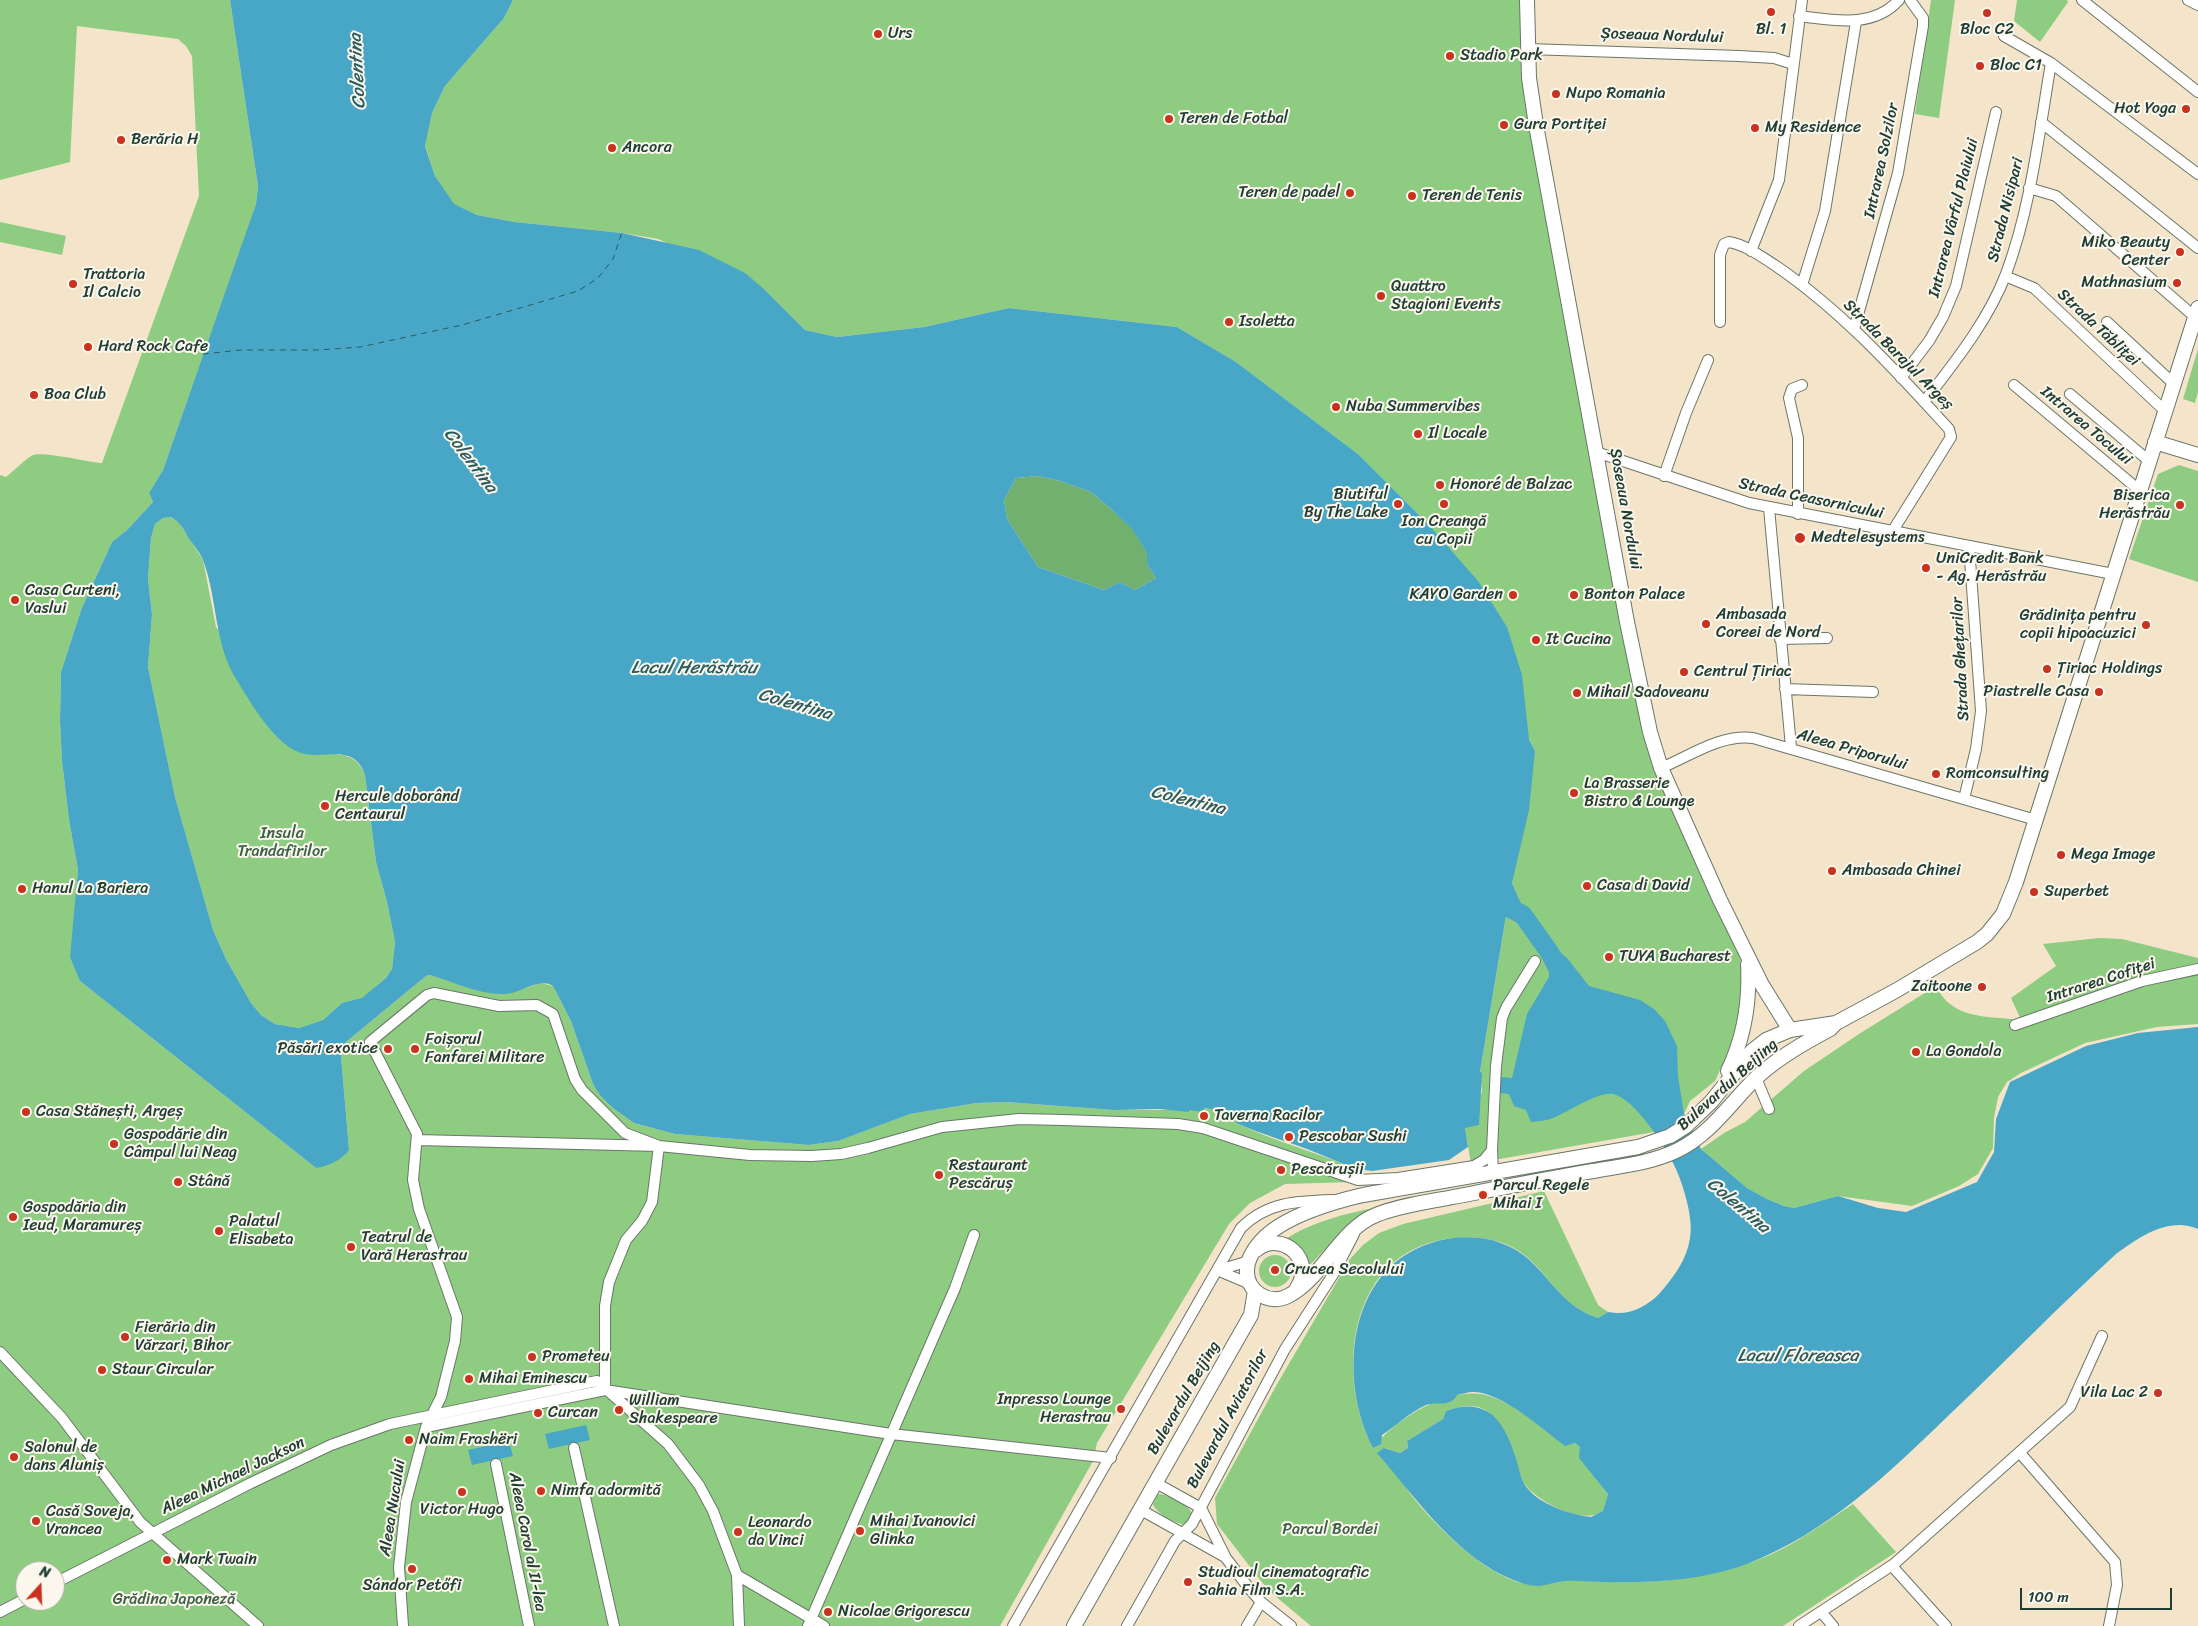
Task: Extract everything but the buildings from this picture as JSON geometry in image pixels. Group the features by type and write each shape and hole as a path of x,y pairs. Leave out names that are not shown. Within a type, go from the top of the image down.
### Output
{"main road":[{"name":"Șoseaua Nordului","path":"1527,0 1528,49 1536,125 1641,693 1661,768 1748,958 1790,1030"},
{"path":"1836,1023 1956,956 1987,934 2003,914 2036,820 2139,490 2197,312"},
{"path":"2156,438 2198,447"},
{"path":"2156,438 2198,455"},
{"name":"Șoseaua Nordului","path":"1718,1093 1733,1062 1746,1023 1749,992 1748,958"},
{"name":"Bulevardul Beijing","path":"1251,1314 1252,1288 1246,1271 1251,1256 1260,1242 1278,1226 1343,1200 1493,1171 1638,1147 1670,1136 1692,1120 1718,1093 1752,1051 1766,1040 1790,1030 1836,1023"},
{"name":"Bulevardul Beijing","path":"1144,1504 1251,1314 1271,1299 1288,1296 1295,1291 1358,1227 1373,1216 1399,1208 1496,1188 1643,1162 1676,1151 1705,1132 1756,1078 1793,1049 1830,1029 1836,1023"},
{"path":"1251,1256 1263,1246 1274,1243 1285,1244 1294,1250 1301,1260 1303,1270 1301,1282 1295,1291"},
{"path":"1252,1288 1271,1299"},
{"path":"1074,1626 1144,1504"}],"street":[{"path":"1752,251 1779,180 1802,0"},
{"path":"1799,16 1856,22 1885,13 1899,0"},
{"name":"Intrarea Solzilor","path":"1854,330 1891,203 1904,145 1923,26 1923,18 1910,0"},
{"path":"2082,0 2198,92"},
{"path":"2188,0 2198,5"},
{"path":"1802,285 1825,211 1856,22"},
{"path":"2004,36 2051,63 2198,174"},
{"name":"Șoseaua Nordului","path":"1528,49 1739,56 1774,58 1793,64"},
{"name":"Strada Nisipari","path":"1924,402 1969,339 2005,276 2019,235 2051,63"},
{"name":"Intrarea Vârful Plaiului","path":"1901,378 1929,340 1943,317 1956,286 1996,112"},
{"path":"2041,122 2198,248"},
{"path":"2029,188 2056,196 2197,312"},
{"name":"Strada Barajul Argeș","path":"1720,322 1721,249 1724,244 1729,242 1752,251 1802,285 1854,330 1950,429 1951,437 1892,532"},
{"name":"Strada Tăbliței","path":"2005,276 2034,288 2165,411"},
{"path":"2107,322 2174,384"},
{"path":"1664,476 1708,360"},
{"path":"1798,514 1798,438 1789,398 1792,389 1802,384"},
{"name":"Intrarea Tocului","path":"2014,385 2139,490"},
{"path":"2070,394 2149,461"},
{"name":"Strada Ceasornicului","path":"1596,452 1664,476 1769,508 2113,574"},
{"path":"1769,508 1790,747"},
{"name":"Strada Ghețarilor","path":"1964,799 1976,749 1980,711 1969,546"},
{"path":"1780,639 1827,638"},
{"path":"1785,690 1873,692"},
{"name":"Aleea Priporului","path":"1661,768 1732,738 1752,738 1790,747 2036,820"},
{"path":"1493,1171 1492,1150 1495,1092 1502,1018 1506,1008 1535,961"},
{"name":"Intrarea Cofiței","path":"2015,1024 2142,981 2198,969"},
{"path":"659,1146 625,1133 582,1090 575,1079 553,1014 547,1009 531,1004 499,1006 434,993 426,995 370,1042 415,1129 417,1140 659,1146 750,1155 812,1156 841,1154 942,1128 977,1122 1019,1119 1178,1124 1216,1131 1358,1180 1398,1178 1474,1166 1488,1156 1492,1150"},
{"name":"Șoseaua Nordului","path":"1790,1030 1793,1049"},
{"path":"1756,1078 1769,1109"},
{"name":"Aleea Nucului","path":"403,1626 399,1575 401,1536 415,1459 426,1426 441,1397 454,1341 457,1317 421,1220 413,1180 417,1140"},
{"path":"605,1390 605,1306 609,1282 623,1245 642,1221 652,1202 659,1146"},
{"path":"1013,1626 1111,1458 1241,1228 1261,1212 1293,1201 1343,1200"},
{"name":"Bulevardul Aviatorilor","path":"1128,1626 1175,1541 1184,1533 1201,1508 1285,1349 1334,1273 1358,1227"},
{"path":"810,1622 955,1288 974,1235"},
{"path":"1217,1270 1237,1266 1251,1256"},
{"path":"1217,1270 1252,1288"},
{"path":"1799,1626 1822,1613 1892,1566 2070,1407 2102,1336"},
{"path":"0,1352 62,1418 140,1522 258,1626"},
{"name":"Aleea Michael Jackson","path":"65,1578 152,1533 331,1446 390,1424 597,1382 605,1390"},
{"path":"605,1390 618,1397 668,1444 686,1467 713,1512 737,1575 739,1626"},
{"path":"426,1426 605,1390 891,1434 1111,1458"},
{"path":"574,1448 614,1626"},
{"path":"2020,1453 2115,1562 2117,1585 2109,1626"},
{"name":"Aleea Carol al II-lea","path":"496,1464 529,1626"},
{"path":"1156,1483 1201,1508 1226,1558 1261,1602 1290,1626"},
{"path":"1144,1504 1184,1533 1226,1558"},
{"path":"1892,1566 1946,1626"},
{"path":"737,1575 810,1622 824,1626"},
{"path":"1247,1626 1261,1602"},
{"path":"0,1612 15,1604"},
{"path":"1822,1613 1834,1626"}],"green space":[{"name":"Grădina Japoneză","path":"0,0 230,0 258,186 256,204 163,470 149,493 153,502 127,530 112,542 81,610 61,672 60,721 62,761 69,820 78,870 76,891 80,981 316,1168 349,1150 341,1056 346,1042 426,976 430,975 507,994 541,983 553,986 571,1021 593,1084 614,1109 634,1123 675,1134 809,1145 838,1141 910,1114 977,1103 1006,1102 1114,1110 1189,1110 1203,1108 1218,1110 1218,1114 1237,1117 1236,1123 1251,1130 1359,1170 1354,1182 1285,1184 1250,1203 1229,1224 1097,1443 1093,1461 1000,1626 0,1626 0,475 6,477 30,457 38,454 102,463 199,196 192,56 186,46 178,39 77,26 70,162 0,180"},
{"path":"513,0 1524,0 1589,448 1633,690 1658,776 1740,958 1744,979 1739,1029 1715,1081 1690,1101 1684,1114 1654,1132 1471,1164 1465,1128 1482,1092 1480,1072 1506,916 1511,912 1518,897 1512,883 1513,869 1535,751 1427,523 1358,454 1236,362 1177,327 1009,308 924,327 837,337 805,330 764,289 658,239 622,233 515,222 477,215 453,204 435,176 425,145 432,113 445,86 504,18"},
{"path":"1931,0 1955,0 1939,118 1915,114"},
{"path":"2017,0 2067,0 2068,2 2040,42 2014,21"},
{"path":"0,222 66,236 62,255 0,242"},
{"path":"2198,349 2198,392 2195,403 2183,399"},
{"path":"2179,465 2198,471 2198,582 2129,559 2158,474"},
{"path":"1038,476 1060,481 1091,492 1111,509 1133,529 1147,553 1147,564 1156,578 1135,590 1120,582 1104,590 1038,567 1007,519 1004,500 1016,478"},
{"name":"Insula Trandafirilor","path":"171,517 179,522 203,560 216,627 315,754 338,754 351,758 361,767 365,775 376,862 395,942 392,969 386,978 362,999 342,1003 323,1020 299,1028 275,1024 261,1015 251,1003 226,959 213,930 175,797 148,667 152,614 148,579 151,538 155,524 163,518"},
{"path":"2099,938 2122,939 2198,958 2198,1024 2157,1027 2085,1043 2021,1073 2007,1082 1998,1097 1994,1118 1993,1148 1978,1174 1959,1186 1912,1206 1838,1196 1794,1208 1767,1199 1747,1188 1701,1149 1724,1133 1745,1122 1804,1071 1936,986 1951,1005 1961,1011 1984,1016 2021,1020 2011,998 2056,966 2043,944"},
{"name":"Parcul Bordei","path":"1544,1191 1598,1305 1608,1312 1598,1318 1582,1311 1570,1302 1528,1258 1500,1242 1483,1238 1465,1237 1429,1243 1401,1257 1380,1277 1365,1302 1356,1330 1353,1361 1355,1392 1362,1421 1373,1448 1396,1425 1427,1406 1444,1399 1461,1394 1477,1394 1502,1401 1521,1412 1565,1445 1575,1443 1580,1447 1590,1471 1608,1494 1603,1511 1594,1515 1584,1516 1572,1514 1548,1503 1538,1496 1523,1482 1503,1434 1493,1416 1479,1407 1459,1407 1446,1411 1443,1419 1407,1441 1408,1448 1400,1453 1385,1448 1402,1482 1439,1527 1472,1556 1489,1568 1522,1583 1535,1585 1567,1580 1627,1582 1681,1579 1733,1568 1758,1560 1782,1549 1853,1504 1896,1552 1783,1626 1311,1626 1268,1590 1217,1524 1215,1498 1276,1386 1350,1259 1363,1245 1379,1233 1403,1224"},
{"path":"1383,1206 1340,1234 1308,1267 1284,1240 1320,1222"},
{"path":"1275,1255 1286,1260 1291,1271 1286,1282 1275,1287 1264,1282 1259,1271 1264,1260"},
{"path":"1158,1494 1173,1498 1191,1511 1192,1515 1185,1525 1171,1520 1157,1511 1153,1504"}],"water":[{"name":"Lacul Herăstrău","path":"230,0 513,0 504,18 445,86 432,113 425,146 435,176 454,204 477,215 515,222 622,233 699,250 745,273 805,330 837,337 924,327 1009,308 1177,327 1236,362 1358,454 1427,523 1478,581 1507,627 1522,675 1529,739 1535,751 1529,810 1512,883 1525,913 1520,918 1511,912 1506,916 1480,1072 1482,1073 1479,1125 1465,1128 1468,1147 1449,1160 1372,1171 1351,1166 1246,1127 1236,1123 1237,1117 1217,1114 1218,1110 1204,1108 1203,1112 1189,1110 1189,1112 1159,1109 1114,1110 1006,1102 977,1103 910,1114 838,1141 809,1145 675,1134 634,1123 614,1109 600,1095 593,1084 571,1021 553,986 541,983 511,993 495,994 430,975 426,976 346,1042 341,1056 349,1150 334,1162 316,1168 80,981 70,957 78,870 69,820 62,761 60,721 61,672 81,610 112,542 127,530 153,502 149,493 163,470 256,204 258,186","holes":["1038,476 1060,481 1091,492 1111,509 1133,530 1147,553 1147,564 1156,578 1135,590 1120,582 1104,590 1038,567 1007,519 1004,500 1016,478","171,517 181,526 203,559 212,593 220,639 230,668 263,721 279,739 296,751 305,754 335,754 353,758 360,764 365,775 376,862 395,942 392,969 386,978 362,998 342,1003 323,1020 299,1028 275,1024 261,1015 251,1003 226,959 213,930 175,797 148,667 152,614 148,579 151,538 155,524 163,518"]},
{"name":"Lacul Floreasca","path":"1556,949 1567,958 1589,986 1640,1000 1654,1009 1665,1021 1677,1046 1678,1076 1684,1114 1701,1149 1747,1188 1767,1199 1794,1208 1838,1196 1878,1208 1906,1212 1977,1182 1994,1152 1996,1119 2010,1082 2086,1046 2138,1033 2198,1027 2198,1229 2176,1225 2155,1230 2134,1241 2116,1254 1879,1480 1830,1519 1776,1551 1730,1570 1676,1580 1571,1581 1539,1586 1508,1578 1485,1565 1450,1537 1420,1505 1377,1453 1384,1448 1400,1453 1408,1448 1407,1441 1443,1419 1446,1411 1461,1407 1474,1407 1485,1410 1501,1425 1507,1436 1526,1487 1549,1505 1575,1514 1591,1517 1603,1511 1608,1494 1579,1458 1580,1447 1575,1443 1565,1446 1508,1404 1484,1393 1473,1392 1457,1395 1447,1403 1430,1404 1420,1408 1382,1435 1381,1444 1373,1448 1362,1421 1355,1391 1354,1360 1357,1330 1366,1302 1381,1277 1403,1257 1431,1243 1466,1237 1493,1240 1501,1243 1516,1250 1528,1259 1570,1302 1598,1318 1608,1312 1622,1313 1636,1310 1648,1303 1664,1288 1683,1261 1691,1230 1687,1201 1681,1181 1670,1157 1656,1135 1630,1104 1621,1097 1606,1094 1591,1099 1550,1119 1531,1122 1526,1110 1514,1106 1509,1094 1499,1093 1500,1077 1512,1078 1527,1014 1549,977 1549,964 1546,956"},
{"path":"586,1425 590,1440 549,1449 545,1434"},
{"path":"509,1441 513,1456 472,1465 468,1450"}],"waterway":[{"path":"1502,904 1523,915 1550,953 1561,975"}],"ferry route":[{"path":"203,354 241,350 318,350 360,347 462,325 578,291 598,278 613,259 622,232"}],"place":[{"name":"Bl. 1","path":"1771,12"},
{"name":"Bloc C2","path":"1987,13"},
{"name":"Urs","path":"878,34"},
{"name":"Stadio Park","path":"1450,56"},
{"name":"Bloc C1","path":"1980,66"},
{"name":"Nupo Romania","path":"1556,94"},
{"name":"Hot Yoga","path":"2186,109"},
{"name":"Teren de Fotbal","path":"1169,119"},
{"name":"Gura Portiței","path":"1504,125"},
{"name":"My Residence","path":"1755,128"},
{"name":"Berăria H","path":"121,140"},
{"name":"Ancora","path":"612,148"},
{"name":"Teren de padel","path":"1350,193"},
{"name":"Teren de Tenis","path":"1412,196"},
{"name":"Miko Beauty Center","path":"2180,252"},
{"name":"Mathnasium","path":"2177,283"},
{"name":"Trattoria Il Calcio","path":"73,284"},
{"name":"Quattro Stagioni Events","path":"1381,296"},
{"name":"Isoletta","path":"1229,322"},
{"name":"Hard Rock Cafe","path":"88,347"},
{"name":"Boa Club","path":"34,395"},
{"name":"Nuba Summervibes","path":"1336,407"},
{"name":"Il Locale","path":"1418,434"},
{"name":"Honoré de Balzac","path":"1440,485"},
{"name":"Biutiful By The Lake","path":"1398,504"},
{"name":"Ion Creangă cu Copii","path":"1444,504"},
{"name":"Biserica Herăstrău","path":"2180,505"},
{"name":"Medtelesystems","path":"1800,538"},
{"name":"UniCredit Bank - Ag. Herăstrău","path":"1926,568"},
{"name":"KAYO Garden","path":"1513,595"},
{"name":"Bonton Palace","path":"1574,595"},
{"name":"Casa Curteni, Vaslui","path":"15,600"},
{"name":"Ambasada Coreei de Nord","path":"1706,624"},
{"name":"Grădinița pentru copii hipoacuzici","path":"2146,625"},
{"name":"It Cucina","path":"1536,640"},
{"name":"Țiriac Holdings","path":"2047,669"},
{"name":"Centrul Țiriac","path":"1684,672"},
{"name":"Piastrelle Casa","path":"2099,692"},
{"name":"Mihail Sadoveanu","path":"1577,693"},
{"name":"Romconsulting","path":"1936,774"},
{"name":"La Brasserie Bistro & Lounge","path":"1574,793"},
{"name":"Hercule doborând Centaurul","path":"325,806"},
{"name":"Mega Image","path":"2061,855"},
{"name":"Ambasada Chinei","path":"1832,871"},
{"name":"Casa di David","path":"1587,886"},
{"name":"Hanul La Bariera","path":"22,889"},
{"name":"Superbet","path":"2034,892"},
{"name":"TUYA Bucharest","path":"1609,957"},
{"name":"Zaitoone","path":"1982,987"},
{"name":"Păsări exotice","path":"388,1049"},
{"name":"Foișorul Fanfarei Militare","path":"415,1049"},
{"name":"La Gondola","path":"1916,1052"},
{"name":"Casa Stănești, Argeș","path":"26,1112"},
{"name":"Taverna Racilor","path":"1204,1116"},
{"name":"Pescobar Sushi","path":"1289,1137"},
{"name":"Gospodărie din Câmpul lui Neag","path":"114,1144"},
{"name":"Pescărușii","path":"1281,1170"},
{"name":"Restaurant Pescăruș","path":"939,1175"},
{"name":"Stână","path":"178,1182"},
{"name":"Parcul Regele Mihai I","path":"1483,1195"},
{"name":"Gospodăria din Ieud, Maramureș","path":"13,1217"},
{"name":"Palatul Elisabeta","path":"219,1231"},
{"name":"Teatrul de Vară Herastrau","path":"351,1247"},
{"name":"Crucea Secolului","path":"1275,1270"},
{"name":"Fierăria din Vărzari, Bihor","path":"125,1337"},
{"name":"Prometeu","path":"532,1357"},
{"name":"Staur Circular","path":"102,1370"},
{"name":"Mihai Eminescu","path":"469,1379"},
{"name":"Vila Lac 2","path":"2158,1393"},
{"name":"Inpresso Lounge Herastrau","path":"1121,1409"},
{"name":"William Shakespeare","path":"619,1410"},
{"name":"Curcan","path":"538,1413"},
{"name":"Naim Frashëri","path":"409,1440"},
{"name":"Salonul de dans Aluniș","path":"14,1457"},
{"name":"Nimfa adormită","path":"541,1491"},
{"name":"Victor Hugo","path":"462,1492"},
{"name":"Casă Soveja, Vrancea","path":"36,1521"},
{"name":"Mihai Ivanovici Glinka","path":"860,1531"},
{"name":"Leonardo da Vinci","path":"738,1532"},
{"name":"Mark Twain","path":"167,1560"},
{"name":"Sándor Petőfi","path":"412,1569"},
{"name":"Studioul cinematografic Sahia Film S.A.","path":"1188,1582"},
{"name":"Nicolae Grigorescu","path":"828,1612"}],"water label":[{"name":"Colentina","path":"358,71"},
{"name":"Colentina","path":"470,461"},
{"name":"Colentina","path":"795,705"},
{"name":"Colentina","path":"1188,801"},
{"name":"Colentina","path":"1738,1206"}]}
